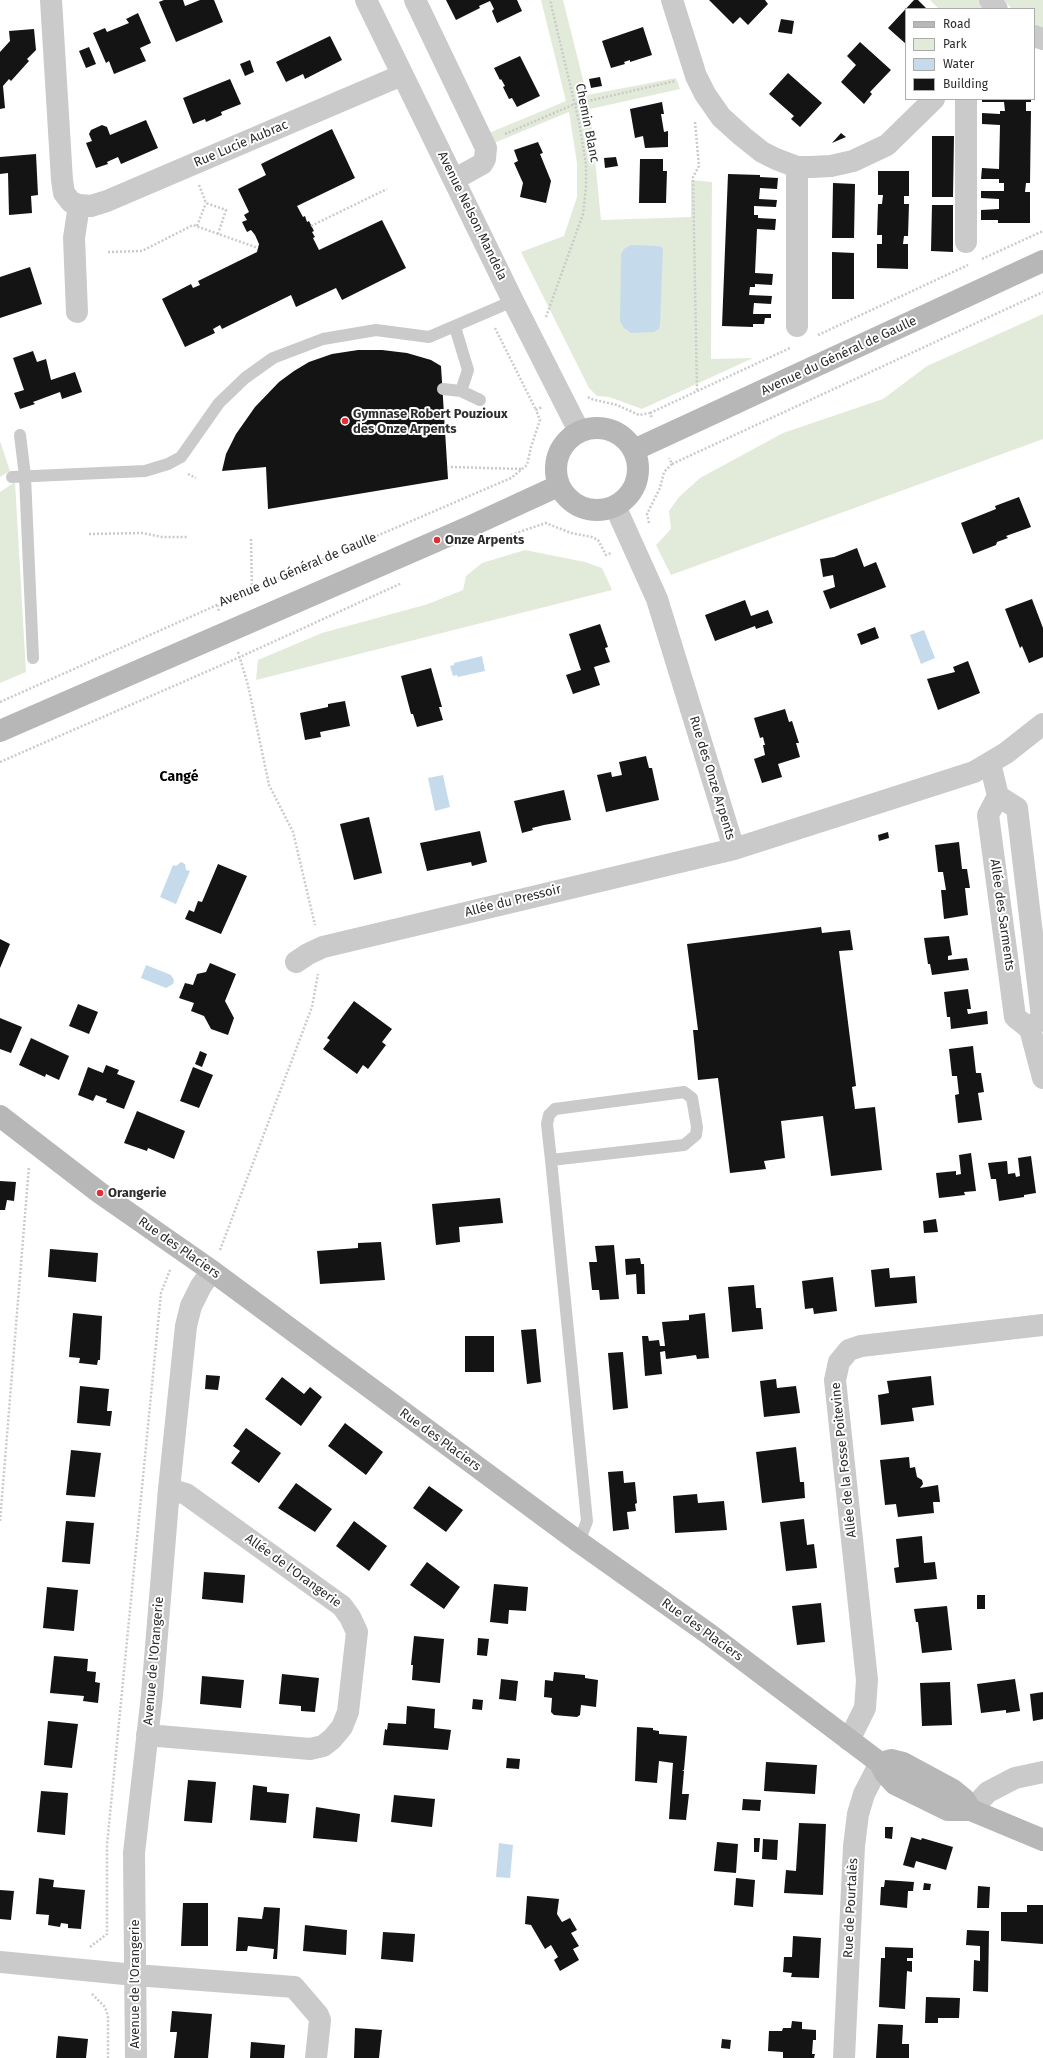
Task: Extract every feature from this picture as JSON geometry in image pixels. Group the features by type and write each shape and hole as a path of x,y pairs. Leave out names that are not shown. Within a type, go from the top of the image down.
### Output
{"street":[{"path":"51,0 62,180 64,193 71,202 79,205 74,238 77,312"},
{"name":"Avenue Nelson Mandela","path":"366,0 455,179 513,301 579,431"},
{"path":"415,0 486,148 485,159 482,164 455,179"},
{"path":"672,0 696,76 705,94 721,117 762,152 797,167 831,166 853,162 871,154 887,145 901,133 933,100"},
{"path":"990,0 996,8"},
{"name":"Rue Lucie Aubrac","path":"79,205 91,206 102,203 402,75"},
{"path":"966,100 966,242"},
{"path":"797,167 805,332"},
{"name":"Avenue du Général de Gaulle","path":"634,450 1043,261"},
{"path":"592,427 605,428 617,432 627,440 634,450 639,466 636,482 628,496 616,506 599,510 582,508 568,499 558,486 555,470 558,454 566,440 579,431 592,427"},
{"path":"0,731 471,526 558,486"},
{"name":"Rue des Onze Arpents","path":"616,506 657,599 734,849 954,780 990,763 1043,724"},
{"path":"990,763 996,780 998,796"},
{"name":"Allée des Sarments","path":"998,796 1017,808 1042,1016 1030,1029 1015,1017 988,816 998,796"},
{"name":"Allée du Pressoir","path":"296,962 323,947 734,849"},
{"path":"1030,1029 1043,1078"},
{"name":"Rue des Placiers","path":"0,1116 100,1193 212,1271 579,1542 709,1634 880,1763 885,1773 895,1784 948,1810 971,1810 1043,1840"},
{"name":"Avenue de l'Orangerie","path":"136,2058 134,1853 147,1735 169,1489 186,1326 191,1306 201,1286 212,1271"},
{"name":"Allée de la Fosse Poitevine","path":"849,1740 865,1708 867,1680 835,1380 839,1362 849,1350 861,1346 1043,1325"},
{"name":"Allée de l'Orangerie","path":"147,1735 310,1749 322,1746 337,1733 348,1712 356,1632 350,1617 342,1606 186,1494 169,1489"},
{"name":"Rue de Pourtalès","path":"844,2058 854,1846 858,1814 864,1794 880,1763"},
{"path":"971,1810 988,1792 1015,1778 1043,1772"},
{"path":"0,1962 135,1975 294,1987 318,2015 320,2020 316,2058"}],"lane":[{"path":"12,477 145,471 168,464 181,456 219,403 245,378 273,358 323,339 376,330 429,337 513,301"},
{"path":"455,327 468,370 461,391"},
{"path":"443,389 461,391 480,400"},
{"path":"20,435 25,476 33,658"},
{"path":"550,1160 684,1145 692,1140 698,1127 692,1098 684,1092 556,1109 549,1115 547,1124 550,1160 587,1521 579,1542"}],"path":[{"name":"Chemin Blanc","path":"546,317 583,214 586,164 575,104 550,0"},
{"path":"484,143 575,104 696,76"},
{"path":"693,117 696,124 699,166 693,177 697,391"},
{"path":"192,165 206,203 197,226"},
{"path":"311,226 388,189"},
{"path":"206,203 226,210 218,234"},
{"path":"108,252 142,251 193,225 258,248"},
{"path":"978,261 1043,231"},
{"path":"805,332 971,264"},
{"path":"651,527 647,514 660,488 664,472 672,464 1043,292"},
{"path":"451,467 523,469 527,465 530,446 540,420 495,328"},
{"path":"585,394 592,399 617,405 639,415 650,413 790,348"},
{"path":"536,410 546,405"},
{"path":"650,413 652,419"},
{"path":"667,451 672,464"},
{"name":"Avenue du Général de Gaulle","path":"0,702 252,590 511,478 523,469"},
{"path":"502,538 546,523 571,533 592,537 598,540 606,555 616,550"},
{"path":"89,534 142,533 162,537 187,537"},
{"path":"251,539 252,590"},
{"path":"0,762 240,657 403,582"},
{"path":"0,1520 29,1161 39,1146"},
{"path":"108,2058 108,2016 105,2008 88,1990 89,1948 107,1934 107,1845 160,1293 171,1271 167,1261 162,1255 169,1242"}],"green space":[{"path":"541,0 563,0 587,95 676,78 680,89 590,109 601,220 691,217 691,180 712,182 711,359 753,358 642,409 609,397 597,396 589,388 521,252 564,236 577,197 577,163 569,112 494,143 489,133 566,101"},
{"path":"930,0 981,0 986,8 938,8"},
{"path":"1004,0 1043,0 1043,32 1035,29 1035,8 1011,8"},
{"path":"1043,314 1043,439 671,575 656,545 671,529 669,511 679,497 700,478 783,433 883,399 927,366"},
{"path":"0,441 10,471 0,477"},
{"path":"15,482 26,672 0,683 0,492"},
{"path":"525,550 585,562 602,568 612,590 256,680 258,660 322,633 428,604 463,590 466,576 482,563"}],"water":[{"path":"631,245 659,246 663,248 660,324 659,329 654,332 631,333 624,328 620,321 621,254 624,249"},
{"path":"924,630 935,658 921,664 910,635"},
{"path":"482,656 485,671 458,677 457,675 453,676 450,666 454,665 454,663"},
{"path":"443,775 450,807 435,811 428,778"},
{"path":"181,862 185,864 186,870 190,871 176,904 160,897 173,865 176,866"},
{"path":"146,965 171,975 174,980 173,984 166,988 141,978"},
{"path":"499,1843 513,1845 510,1878 496,1877"}],"building":[{"path":"164,0 183,0 185,6 200,0 214,0 223,22 176,42 159,2"},
{"path":"446,0 517,0 522,11 497,23 492,11 494,9 490,1 479,6 480,8 456,20"},
{"path":"709,0 765,0 768,4 748,25 740,17 733,24"},
{"path":"914,0 918,0 926,8 907,8"},
{"path":"905,10 905,43 888,28"},
{"path":"138,13 151,43 140,48 146,61 114,74 109,61 106,63 93,33 105,28 107,32 129,23 126,19"},
{"path":"781,19 794,21 792,34 778,32"},
{"path":"643,27 652,55 630,62 630,60 624,62 625,64 611,68 602,41"},
{"path":"34,29 36,50 27,59 29,61 11,81 9,79 3,86 5,108 0,109 0,52 10,41 9,31"},
{"path":"330,36 342,60 305,79 303,74 286,82 276,62"},
{"path":"860,42 891,70 870,92 872,94 864,104 841,82 856,65 847,56"},
{"path":"89,47 96,64 86,68 79,51"},
{"path":"520,56 540,96 517,107 512,98 509,99 503,87 505,86 494,68"},
{"path":"250,60 254,72 245,76 240,64"},
{"path":"788,73 822,103 800,127 791,119 794,116 769,94"},
{"path":"600,77 602,86 591,88 589,79"},
{"path":"230,79 241,104 221,112 222,115 206,122 205,119 193,124 183,98"},
{"path":"982,100 1031,100 1031,102 1026,102 1026,111 1031,111 1030,183 1026,183 1025,192 1030,192 1030,223 998,223 998,220 981,220 981,210 999,209 999,199 981,198 981,191 1004,191 1004,183 999,183 999,179 981,179 982,168 999,169 1000,125 982,124 982,113 1000,114 1000,111 1005,111 1004,102 982,102"},
{"path":"662,102 664,114 661,114 664,132 668,131 668,147 645,148 643,136 635,138 630,109"},
{"path":"146,120 158,148 121,164 118,157 107,162 108,164 96,168 86,143 92,141 89,134 91,130 102,125 107,127 110,135"},
{"path":"332,129 355,178 297,206 303,217 305,216 307,222 309,221 314,231 312,232 315,237 313,238 319,250 382,220 406,268 342,300 336,288 296,307 291,295 222,329 220,325 213,329 215,333 185,347 162,299 191,284 193,288 200,285 198,281 257,252 259,244 255,235 251,230 247,232 242,222 247,220 244,215 249,212 238,189 266,175 261,164"},
{"path":"841,133 846,137 832,143"},
{"path":"932,136 954,136 953,197 932,197"},
{"path":"538,142 543,153 540,154 551,181 546,203 520,197 523,183 514,163 518,161 514,150"},
{"path":"36,154 38,195 31,196 32,213 9,215 8,173 0,174 0,157"},
{"path":"616,157 618,166 605,168 604,158"},
{"path":"640,159 663,159 663,171 667,171 666,203 639,203"},
{"path":"878,171 909,171 909,196 904,196 904,204 909,204 908,236 904,236 903,244 908,244 908,269 877,268 877,244 882,244 882,235 877,235 878,204 882,204 883,195 878,195"},
{"path":"728,174 760,175 760,177 778,178 777,189 760,188 759,199 777,200 776,207 754,206 754,215 758,215 758,218 776,219 775,230 757,229 755,273 773,274 772,285 755,284 755,287 750,287 749,295 772,296 771,304 754,303 753,314 771,314 771,318 765,318 764,324 753,324 753,327 722,326"},
{"path":"833,183 855,184 854,238 832,238"},
{"path":"932,205 953,205 953,252 931,251"},
{"path":"832,252 854,253 854,299 832,299"},
{"path":"30,267 42,304 0,318 0,277"},
{"name":"Gymnase Robert Pouzioux des Onze Arpents","path":"358,350 382,350 407,353 431,360 441,366 448,479 268,509 266,467 222,471 226,454 236,434 255,407 279,382 294,371 309,362 332,354"},
{"path":"33,351 37,362 46,359 51,380 75,372 82,392 62,399 60,392 33,402 35,404 20,409 14,393 24,390 13,358"},
{"path":"1019,497 1031,527 1006,536 1008,538 997,542 996,545 973,554 961,523 996,509 995,506"},
{"path":"857,548 864,567 876,562 886,587 830,609 823,591 835,587 833,575 823,577 820,559 834,557"},
{"path":"1032,599 1043,628 1043,657 1029,663 1022,646 1020,648 1005,609"},
{"path":"745,600 751,616 768,610 773,623 756,629 755,626 715,641 705,615"},
{"path":"600,624 608,647 605,648 610,662 594,667 600,685 573,694 566,675 581,670 569,634"},
{"path":"875,627 879,638 861,645 857,634"},
{"path":"968,661 980,693 938,710 927,679 955,672 953,667"},
{"path":"431,668 442,707 439,707 443,720 417,727 413,714 411,714 401,676"},
{"path":"345,701 350,726 320,732 321,737 305,740 300,713 328,707 328,704"},
{"path":"785,709 789,722 792,721 799,743 796,743 800,757 778,764 782,777 762,783 754,759 765,755 763,745 765,745 763,737 760,738 754,718"},
{"path":"646,756 649,768 652,768 659,800 606,812 597,775 611,772 612,777 622,775 619,762"},
{"path":"564,790 571,820 532,828 533,830 522,833 514,801"},
{"path":"369,817 382,873 354,880 340,824"},
{"path":"480,831 487,862 472,866 471,862 427,871 420,843"},
{"path":"888,832 889,838 879,841 878,835"},
{"path":"959,842 962,869 967,869 970,888 965,888 968,915 944,919 941,890 946,890 943,872 938,872 935,845"},
{"path":"218,864 247,876 221,934 185,919 189,910 194,912 198,901 202,902"},
{"path":"821,927 822,933 850,930 853,950 839,951 856,1086 852,1087 855,1109 875,1107 882,1170 831,1176 823,1116 781,1121 785,1158 764,1161 766,1169 730,1173 718,1078 698,1080 693,1030 698,1030 687,944"},
{"path":"949,936 952,955 948,956 948,960 967,958 969,970 932,975 930,964 928,964 924,938"},
{"path":"0,939 10,944 0,968"},
{"path":"210,963 236,974 225,1001 234,1018 228,1035 211,1029 204,1016 191,1011 194,1003 179,998 185,983 193,985 197,974 206,972"},
{"path":"968,989 971,1009 967,1009 968,1014 987,1011 988,1024 951,1029 950,1017 947,1017 944,992"},
{"path":"354,1001 392,1029 382,1042 386,1045 368,1069 363,1065 357,1074 323,1049 330,1040 327,1038"},
{"path":"78,1004 98,1012 89,1034 69,1026"},
{"path":"0,1018 22,1027 11,1053 0,1049"},
{"path":"31,1038 69,1056 59,1080 46,1074 45,1077 19,1065"},
{"path":"973,1046 976,1073 981,1073 984,1092 978,1093 982,1120 958,1123 955,1095 959,1094 957,1076 952,1076 949,1049"},
{"path":"200,1051 207,1054 202,1067 195,1064"},
{"path":"106,1065 119,1070 117,1074 135,1081 124,1109 106,1102 107,1099 96,1095 93,1101 78,1095 88,1067 103,1073"},
{"path":"193,1067 213,1075 199,1108 180,1101"},
{"path":"137,1111 185,1131 174,1159 148,1148 147,1151 124,1143"},
{"path":"971,1153 976,1191 964,1192 965,1195 939,1198 936,1173 956,1171 956,1175 961,1174 959,1155"},
{"path":"1031,1156 1036,1193 1024,1195 1024,1197 999,1201 996,1179 991,1179 988,1163 1007,1161 1008,1174 1015,1173 1016,1177 1020,1176 1018,1158"},
{"path":"0,1181 16,1182 14,1201 7,1200 5,1210 0,1210"},
{"path":"500,1198 503,1223 459,1227 460,1242 436,1245 432,1204"},
{"path":"936,1219 938,1232 924,1233 923,1221"},
{"path":"381,1242 385,1280 320,1284 317,1251 358,1248 358,1243"},
{"path":"614,1245 619,1299 600,1300 599,1290 592,1290 589,1262 597,1262 595,1246"},
{"path":"50,1249 98,1253 96,1282 48,1277"},
{"path":"640,1258 641,1264 644,1264 645,1294 637,1294 636,1274 626,1275 625,1259"},
{"path":"889,1268 890,1278 915,1276 917,1303 875,1307 871,1270"},
{"path":"833,1277 837,1311 814,1314 813,1308 805,1309 802,1281"},
{"path":"754,1285 756,1308 761,1308 763,1329 732,1332 728,1287"},
{"path":"73,1313 102,1316 100,1360 98,1360 97,1365 79,1363 80,1358 69,1357"},
{"path":"705,1313 709,1358 697,1359 696,1355 666,1359 665,1351 660,1352 662,1374 645,1376 642,1336 648,1336 649,1341 659,1340 660,1346 665,1346 662,1322 689,1320 689,1315"},
{"path":"536,1329 541,1382 527,1384 521,1330"},
{"path":"465,1336 494,1336 494,1372 465,1372"},
{"path":"623,1352 628,1408 613,1410 608,1353"},
{"path":"206,1375 220,1376 218,1390 205,1389"},
{"path":"931,1376 934,1405 912,1408 914,1421 881,1425 878,1395 889,1393 887,1381"},
{"path":"282,1377 304,1394 310,1387 322,1397 301,1426 265,1399"},
{"path":"776,1379 777,1388 796,1386 800,1413 764,1417 760,1381"},
{"path":"80,1386 109,1389 107,1411 112,1411 110,1426 77,1423"},
{"path":"345,1423 383,1452 366,1475 328,1446"},
{"path":"246,1428 281,1453 259,1483 231,1463 240,1451 233,1446"},
{"path":"796,1447 800,1482 804,1482 805,1498 762,1503 756,1452"},
{"path":"71,1450 101,1453 95,1497 66,1495"},
{"path":"909,1457 910,1468 915,1467 917,1477 922,1480 923,1484 920,1488 938,1485 940,1502 933,1502 934,1513 898,1517 896,1504 885,1505 880,1460"},
{"path":"623,1471 624,1483 635,1482 637,1503 635,1504 636,1511 627,1512 629,1529 613,1531 608,1472"},
{"path":"296,1483 332,1509 315,1532 278,1508"},
{"path":"429,1486 463,1510 446,1532 413,1508"},
{"path":"697,1494 698,1503 724,1501 727,1530 675,1533 673,1496"},
{"path":"804,1519 807,1545 814,1544 817,1568 786,1571 780,1522"},
{"path":"66,1521 94,1523 90,1564 62,1562"},
{"path":"354,1521 387,1546 369,1571 336,1546"},
{"path":"922,1536 924,1563 935,1562 937,1579 896,1583 894,1568 899,1567 896,1539"},
{"path":"427,1562 460,1587 444,1609 410,1585"},
{"path":"204,1572 245,1575 243,1603 202,1599"},
{"path":"494,1584 528,1587 526,1611 509,1610 508,1624 490,1622"},
{"path":"47,1587 78,1590 74,1631 43,1628"},
{"path":"977,1595 985,1595 985,1609 977,1609"},
{"path":"821,1603 825,1642 797,1645 792,1606"},
{"path":"947,1606 952,1650 922,1653 918,1622 916,1622 914,1609"},
{"path":"414,1636 444,1639 440,1683 412,1680 413,1665 411,1665"},
{"path":"478,1638 489,1639 487,1656 477,1655"},
{"path":"54,1656 88,1659 87,1671 96,1672 95,1682 100,1683 98,1703 83,1701 84,1696 50,1693"},
{"path":"554,1672 585,1675 585,1678 598,1680 596,1707 581,1705 580,1715 577,1717 554,1715 551,1712 552,1698 544,1697 545,1680 553,1681"},
{"path":"282,1674 319,1678 315,1712 301,1711 301,1706 279,1704"},
{"path":"202,1676 244,1680 241,1708 200,1704"},
{"path":"501,1679 518,1681 516,1701 499,1699"},
{"path":"1015,1679 1020,1711 1006,1713 1006,1710 981,1713 977,1684"},
{"path":"950,1682 952,1725 922,1726 920,1683"},
{"path":"1043,1692 1043,1719 1033,1721 1030,1694"},
{"path":"473,1699 483,1700 482,1710 472,1709"},
{"path":"407,1706 435,1709 434,1728 451,1730 448,1750 383,1745 385,1729 387,1730 388,1723 406,1724"},
{"path":"48,1721 78,1724 72,1768 44,1765"},
{"path":"637,1727 653,1728 653,1730 659,1731 659,1734 687,1736 684,1770 682,1770 684,1771 682,1794 689,1794 686,1820 669,1819 673,1763 659,1761 657,1783 635,1781"},
{"path":"507,1758 520,1759 519,1769 506,1768"},
{"path":"766,1762 817,1765 815,1794 764,1791"},
{"path":"188,1780 216,1782 212,1823 184,1821"},
{"path":"253,1785 267,1787 267,1792 289,1794 286,1823 250,1820"},
{"path":"41,1791 68,1793 65,1835 37,1832"},
{"path":"394,1795 435,1799 432,1827 391,1822"},
{"path":"743,1799 761,1800 760,1811 742,1810"},
{"path":"316,1807 360,1814 357,1842 313,1838"},
{"path":"799,1823 826,1824 823,1895 784,1893 786,1870 796,1871"},
{"path":"885,1827 893,1827 892,1839 885,1838"},
{"path":"911,1837 921,1840 922,1838 953,1847 946,1870 916,1861 914,1868 903,1865"},
{"path":"754,1838 760,1838 759,1852 754,1852"},
{"path":"763,1839 778,1840 777,1860 762,1859"},
{"path":"717,1842 738,1844 736,1873 714,1871"},
{"path":"39,1878 54,1880 53,1887 85,1890 81,1929 68,1928 68,1924 61,1923 60,1927 48,1925 49,1915 36,1914"},
{"path":"736,1878 755,1880 753,1907 734,1905"},
{"path":"885,1880 914,1882 913,1891 908,1891 907,1908 880,1905 881,1887 884,1887"},
{"path":"924,1883 931,1884 930,1890 923,1890"},
{"path":"978,1886 990,1887 989,1908 977,1908"},
{"path":"0,1890 14,1891 11,1920 0,1919"},
{"path":"527,1896 559,1899 557,1914 562,1922 570,1918 577,1930 571,1933 579,1946 573,1949 579,1960 560,1971 554,1960 558,1957 551,1945 545,1949 531,1925 525,1924"},
{"path":"183,1903 208,1903 208,1946 181,1946"},
{"path":"1027,1905 1043,1905 1043,1944 1001,1941 1001,1912 1027,1912"},
{"path":"264,1907 280,1908 277,1959 273,1959 274,1949 248,1946 247,1951 236,1951 238,1917 262,1919"},
{"path":"305,1925 347,1930 346,1955 303,1951"},
{"path":"967,1930 989,1931 988,1992 973,1991 974,1960 980,1961 980,1946 966,1945"},
{"path":"383,1932 415,1934 413,1962 381,1959"},
{"path":"793,1936 821,1938 819,1978 791,1977 792,1973 783,1972 784,1957 792,1957"},
{"path":"885,1947 913,1948 913,1958 907,1958 907,1961 912,1961 912,1972 907,1971 905,2009 879,2007 881,1958 885,1958"},
{"path":"926,1997 960,1998 959,2018 938,2018 938,2023 925,2023"},
{"path":"172,2011 212,2014 208,2058 174,2058 177,2032 170,2032"},
{"path":"792,2021 802,2022 802,2029 816,2030 816,2040 813,2040 812,2054 815,2054 814,2058 783,2058 783,2052 768,2051 769,2031 782,2031 783,2028 791,2028"},
{"path":"878,2024 903,2025 902,2044 909,2044 909,2058 876,2058"},
{"path":"355,2028 382,2030 379,2058 354,2058"},
{"path":"58,2036 88,2039 86,2058 56,2058"},
{"path":"722,2039 731,2040 730,2049 721,2048"},
{"path":"251,2042 285,2045 284,2058 250,2058"}],"place":[{"name":"Gymnase Robert Pouzioux des Onze Arpents","path":"345,421"},
{"name":"Onze Arpents","path":"437,540"},
{"name":"Orangerie","path":"100,1193"}],"district":[{"name":"Cangé","path":"179,777"}]}
